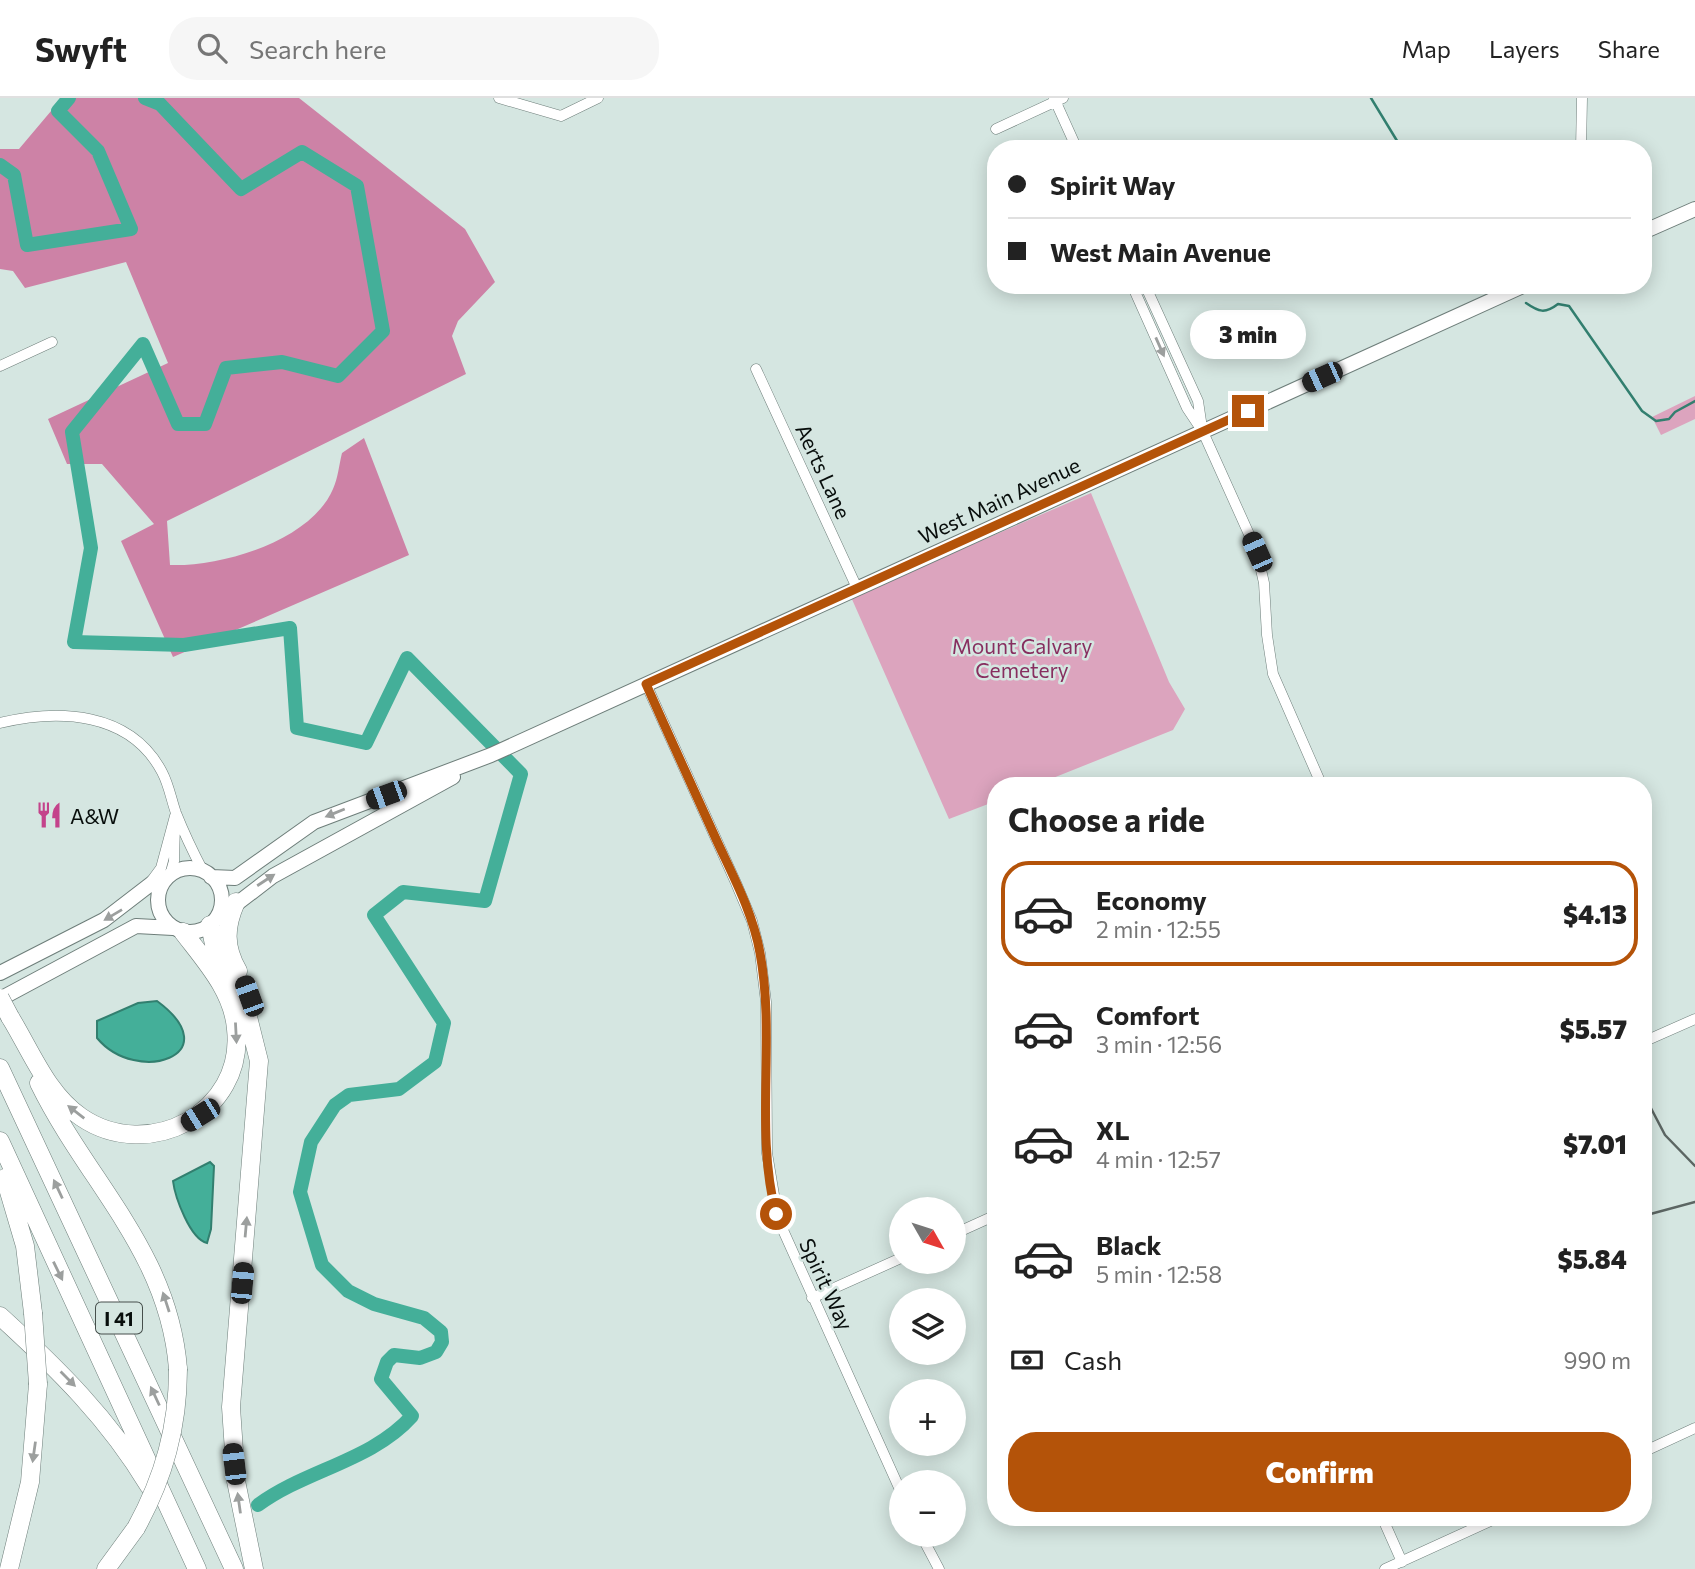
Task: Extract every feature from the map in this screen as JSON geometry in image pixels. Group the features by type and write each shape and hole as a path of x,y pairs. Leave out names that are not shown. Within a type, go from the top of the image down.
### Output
{"highway":[{"path":"236,902 229,918 226,943 249,996 259,1061 231,1407 236,1480 254,1569"},
{"path":"211,924 216,954 243,997 251,1021"},
{"path":"9,1017 53,1089 80,1116 100,1128 133,1136 165,1133 184,1125 216,1100 228,1080 237,1042 234,1017 226,993 179,930"},
{"path":"0,999 52,1109 129,1227 154,1272 171,1319 178,1369 176,1416 171,1444 158,1486 136,1528 106,1569"},
{"name":"I 41","path":"0,1068 234,1569"},
{"name":"I 41","path":"0,1141 196,1569"},
{"path":"0,1165 24,1246 33,1313 38,1384 30,1482 9,1569"},
{"path":"0,1315 67,1377 101,1415 140,1471 175,1538 196,1569"}],"main road":[{"path":"1652,228 1695,209"},
{"name":"West Main Avenue","path":"207,874 234,878 314,822 491,755 1505,294"},
{"name":"West Main Avenue","path":"211,924 236,902 316,851 423,795 491,755"},
{"path":"0,973 104,920 148,888 186,868 207,874 218,885 221,904 211,924 192,932 135,926 0,999"},
{"path":"169,876 158,894 158,904 161,914 179,930"}],"street":[{"path":"499,98 561,116 598,98"},
{"path":"1581,140 1582,98"},
{"path":"996,129 1058,99 1074,140"},
{"path":"1136,294 1187,408 1203,432 1257,552 1264,583 1267,635 1273,674 1318,777"},
{"path":"1149,294 1198,401 1203,432"},
{"path":"0,366 52,342"},
{"name":"Aerts Lane","path":"756,369 856,588"},
{"name":"Spirit Way","path":"646,684 752,921 760,953 766,1002 767,1153 772,1197 785,1240 891,1470"},
{"path":"0,723 39,715 61,714 87,718 114,728 137,743 155,761 167,783 175,813 207,874"},
{"path":"169,876 176,845 175,813"},
{"path":"148,888 161,867 175,813"},
{"path":"1652,1038 1695,1018"},
{"path":"966,1229 987,1219"},
{"path":"812,1298 889,1263"},
{"path":"1652,1448 1695,1428"},
{"path":"1386,1526 1402,1562"},
{"path":"1385,1569 1480,1526"},
{"path":"927,1547 939,1569"}],"green space":[{"path":"1695,396 1695,419 1661,435 1652,417"},
{"name":"Mount Calvary Cemetery","path":"1091,493 1169,682 1185,709 1173,730 1056,777 987,777 987,804 949,819 851,597"}],"shaded area":[{"path":"62,98 299,98 465,229 495,282 458,321 452,336 466,374 167,521 170,565 214,561 262,547 305,523 322,507 335,485 342,453 364,438 409,555 173,657 121,541 154,524 102,464 67,464 48,419 168,363 126,262 25,288 13,271 0,269 0,149 19,149"},
{"path":"157,1001 177,1020 184,1036 181,1049 169,1058 153,1062 134,1060 114,1052 97,1038 97,1021 138,1003"},
{"path":"210,1162 214,1166 211,1229 207,1243 189,1226 180,1207 173,1181"}],"waterway":[{"path":"0,165 14,175 27,245 131,229 98,151 58,111 69,98"},
{"path":"145,98 160,104 241,189 302,152 357,186 383,331 338,376 282,362 226,368 205,424 178,424 143,344 72,432 91,548 74,642 184,645 290,628 297,728 366,743 407,658 521,774 485,901 403,892 374,915 444,1023 435,1062 399,1089 349,1095 335,1105 311,1142 300,1192 322,1265 348,1291 374,1304 424,1318 441,1332 442,1342 436,1352 420,1358 394,1355 387,1362 381,1379 412,1416 396,1431 358,1455 296,1483 258,1505"},
{"path":"1371,98 1397,140"},
{"path":"1526,303 1542,311 1558,304 1569,306 1642,411 1656,421 1669,419 1675,412 1695,401"}],"railway":[{"path":"1652,1110 1665,1135 1695,1166"},
{"path":"1652,1214 1695,1202"}],"place":[{"name":"A&W","path":"49,815"}],"route":[{"path":"776,1214 768,1175 766,1002 760,953 752,921 736,883 646,684 1248,411"}]}
